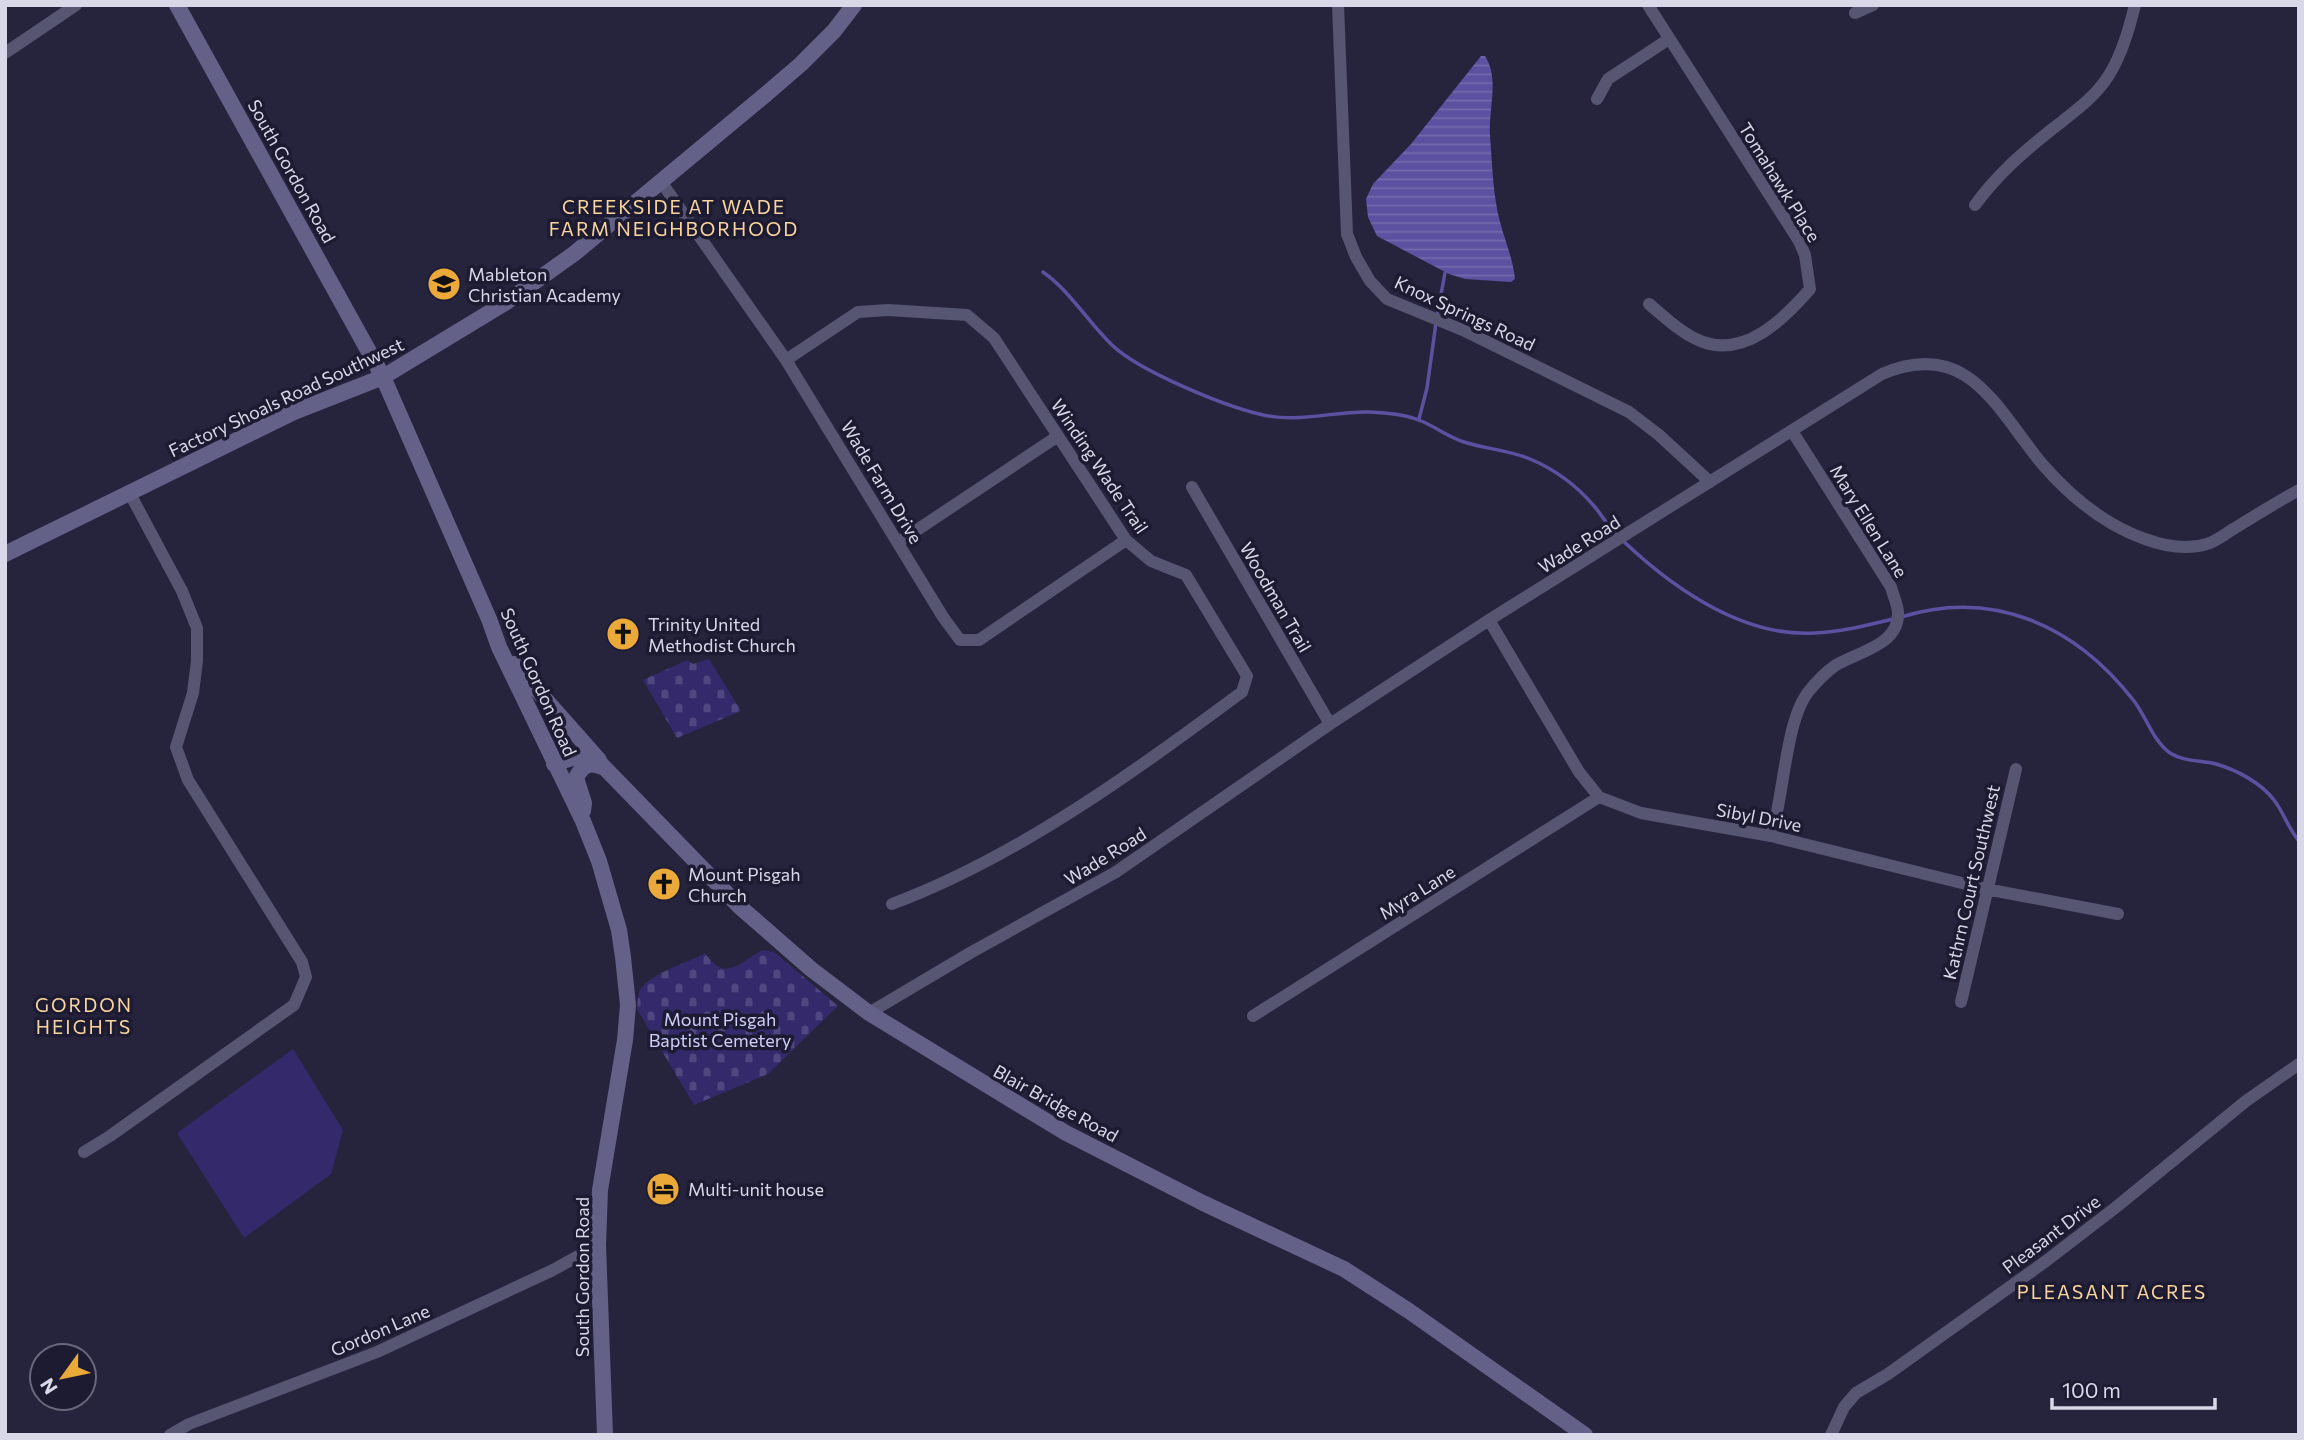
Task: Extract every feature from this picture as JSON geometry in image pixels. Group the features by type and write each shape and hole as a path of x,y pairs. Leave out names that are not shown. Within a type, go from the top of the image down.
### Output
{"street":[{"path":"5,53 76,5"},
{"name":"South Gordon Road","path":"177,5 383,377 499,647 583,821 599,861 619,930 628,1004 622,1067 600,1190 598,1245 605,1435"},
{"name":"Factory Shoals Road Southwest","path":"5,554 294,412 383,377 505,303 575,253 662,183 801,64 834,31 854,5"},
{"name":"Knox Springs Road","path":"1338,5 1347,234 1370,281 1387,299 1465,331 1629,412 1659,435 1710,482"},
{"name":"Tomahawk Place","path":"1648,5 1799,241 1805,255 1810,289 1776,324 1751,339 1726,345 1701,341 1684,332 1649,304"},
{"path":"1855,13 1873,5"},
{"path":"1975,205 1992,182 2089,99 2108,76 2127,38 2135,5"},
{"path":"1597,99 1608,79 1669,39"},
{"name":"Wade Farm Drive","path":"662,183 786,360 943,617 960,640 979,640 1125,540"},
{"name":"Winding Wade Trail","path":"786,360 859,312 888,310 967,314 994,338 1125,540 1151,561 1185,575 1247,676 1242,692 1056,822 926,891 892,904"},
{"name":"Wade Road","path":"869,1013 1116,872 1330,724 1489,620 1882,374 1901,366 1921,363 1952,369 1975,381 1992,397 2042,463 2064,487 2087,507 2125,532 2153,542 2176,547 2207,544 2299,491"},
{"name":"Mary Ellen Lane","path":"1771,836 1796,719 1806,695 1818,680 1836,666 1878,645 1894,632 1898,613 1891,587 1793,431"},
{"path":"899,542 1058,436"},
{"name":"Woodman Trail","path":"1192,488 1330,724"},
{"path":"84,1152 294,1005 306,977 302,962 188,780 180,762 176,747 193,693 197,628 182,591 129,492"},
{"path":"1489,620 1579,772 1599,797"},
{"path":"499,647 608,770"},
{"name":"Blair Bridge Road","path":"554,764 581,755 590,755 608,770 740,907 811,969 869,1013 1066,1133 1203,1203 1344,1269 1409,1311 1585,1435"},
{"path":"583,821 584,803 576,778 580,768 595,764 608,770"},
{"name":"Kathrn Court Southwest","path":"1961,1002 2016,769"},
{"name":"Sibyl Drive","path":"1599,797 1641,813 1771,836 1986,889 2118,914"},
{"name":"Myra Lane","path":"1253,1016 1599,797"},
{"name":"Pleasant Drive","path":"1831,1435 1844,1407 1856,1393 1888,1374 2046,1261 2246,1101 2299,1064"},
{"name":"Gordon Lane","path":"170,1435 189,1424 377,1352 553,1270 598,1245"}],"green space":[{"path":"709,659 741,711 677,738 643,680 687,660 693,664"},
{"name":"Mount Pisgah Baptist Cemetery","path":"763,950 774,952 838,1006 768,1074 694,1105 637,1009 640,989 656,976 705,953 712,962 726,969 739,965"},
{"path":"293,1049 343,1130 331,1174 244,1238 177,1133"}],"shaded area":[{"path":"1481,56 1485,56 1492,75 1490,125 1493,179 1498,212 1514,272 1515,279 1511,282 1465,279 1449,274 1377,236 1368,217 1366,199 1373,184 1411,144"}],"waterway":[{"path":"1043,272 1062,288 1103,336 1125,355 1161,376 1203,395 1243,410 1273,417 1369,412 1402,415 1464,442 1539,463 1580,492 1613,531 1655,569 1679,587 1731,616 1787,632 1815,633 1845,630 1893,619"},
{"path":"1437,316 1445,273"},
{"path":"1419,419 1427,388 1436,323"},
{"path":"1901,617 1935,609 1968,607 2000,611 2031,620 2059,634 2086,652 2111,675 2134,701 2164,748 2181,758 2224,767 2255,783 2274,800 2299,841"}],"place":[{"name":"Mableton Christian Academy","path":"444,284"},
{"name":"Trinity United Methodist Church","path":"623,634"},
{"name":"Mount Pisgah Church","path":"664,884"},
{"name":"Multi-unit house","path":"663,1189"}],"district":[{"name":"CREEKSIDE AT WADE FARM NEIGHBORHOOD","path":"674,217"},
{"name":"GORDON HEIGHTS","path":"84,1015"},
{"name":"PLEASANT ACRES","path":"2112,1291"}]}
